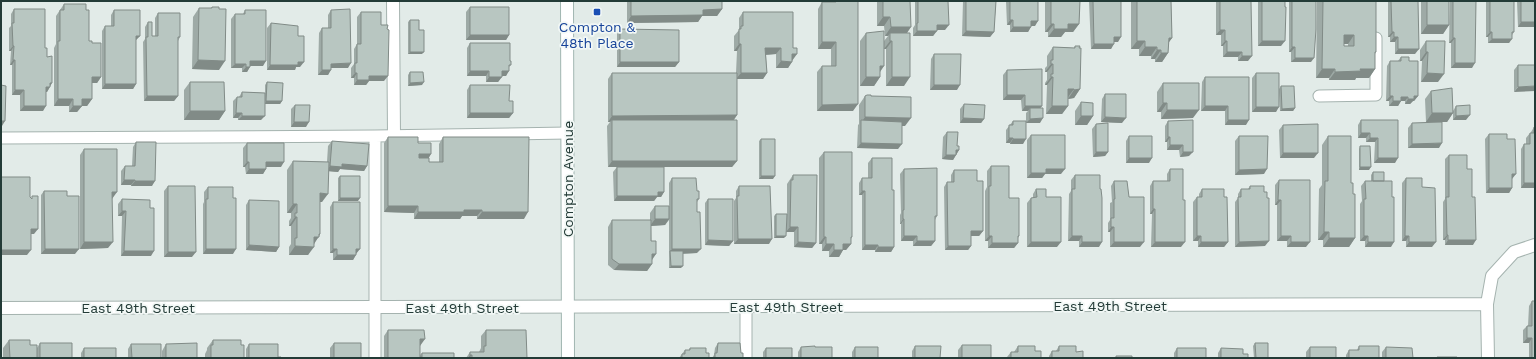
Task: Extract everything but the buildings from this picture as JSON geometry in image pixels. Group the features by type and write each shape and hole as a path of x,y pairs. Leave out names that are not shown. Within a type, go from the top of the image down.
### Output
{"street":[{"path":"393,1 394,136"},
{"name":"Compton Avenue","path":"567,1 568,358"},
{"path":"1488,358 1487,304 1492,276 1514,252 1535,245"},
{"name":"East 49th Street","path":"1,308 1487,304"}],"lane":[{"path":"1319,96 1376,95 1376,24"},
{"path":"1,138 394,136 568,133"},
{"path":"375,136 375,358"},
{"path":"746,307 746,358"}],"place":[{"name":"Compton & 48th Place","path":"597,12"}]}
